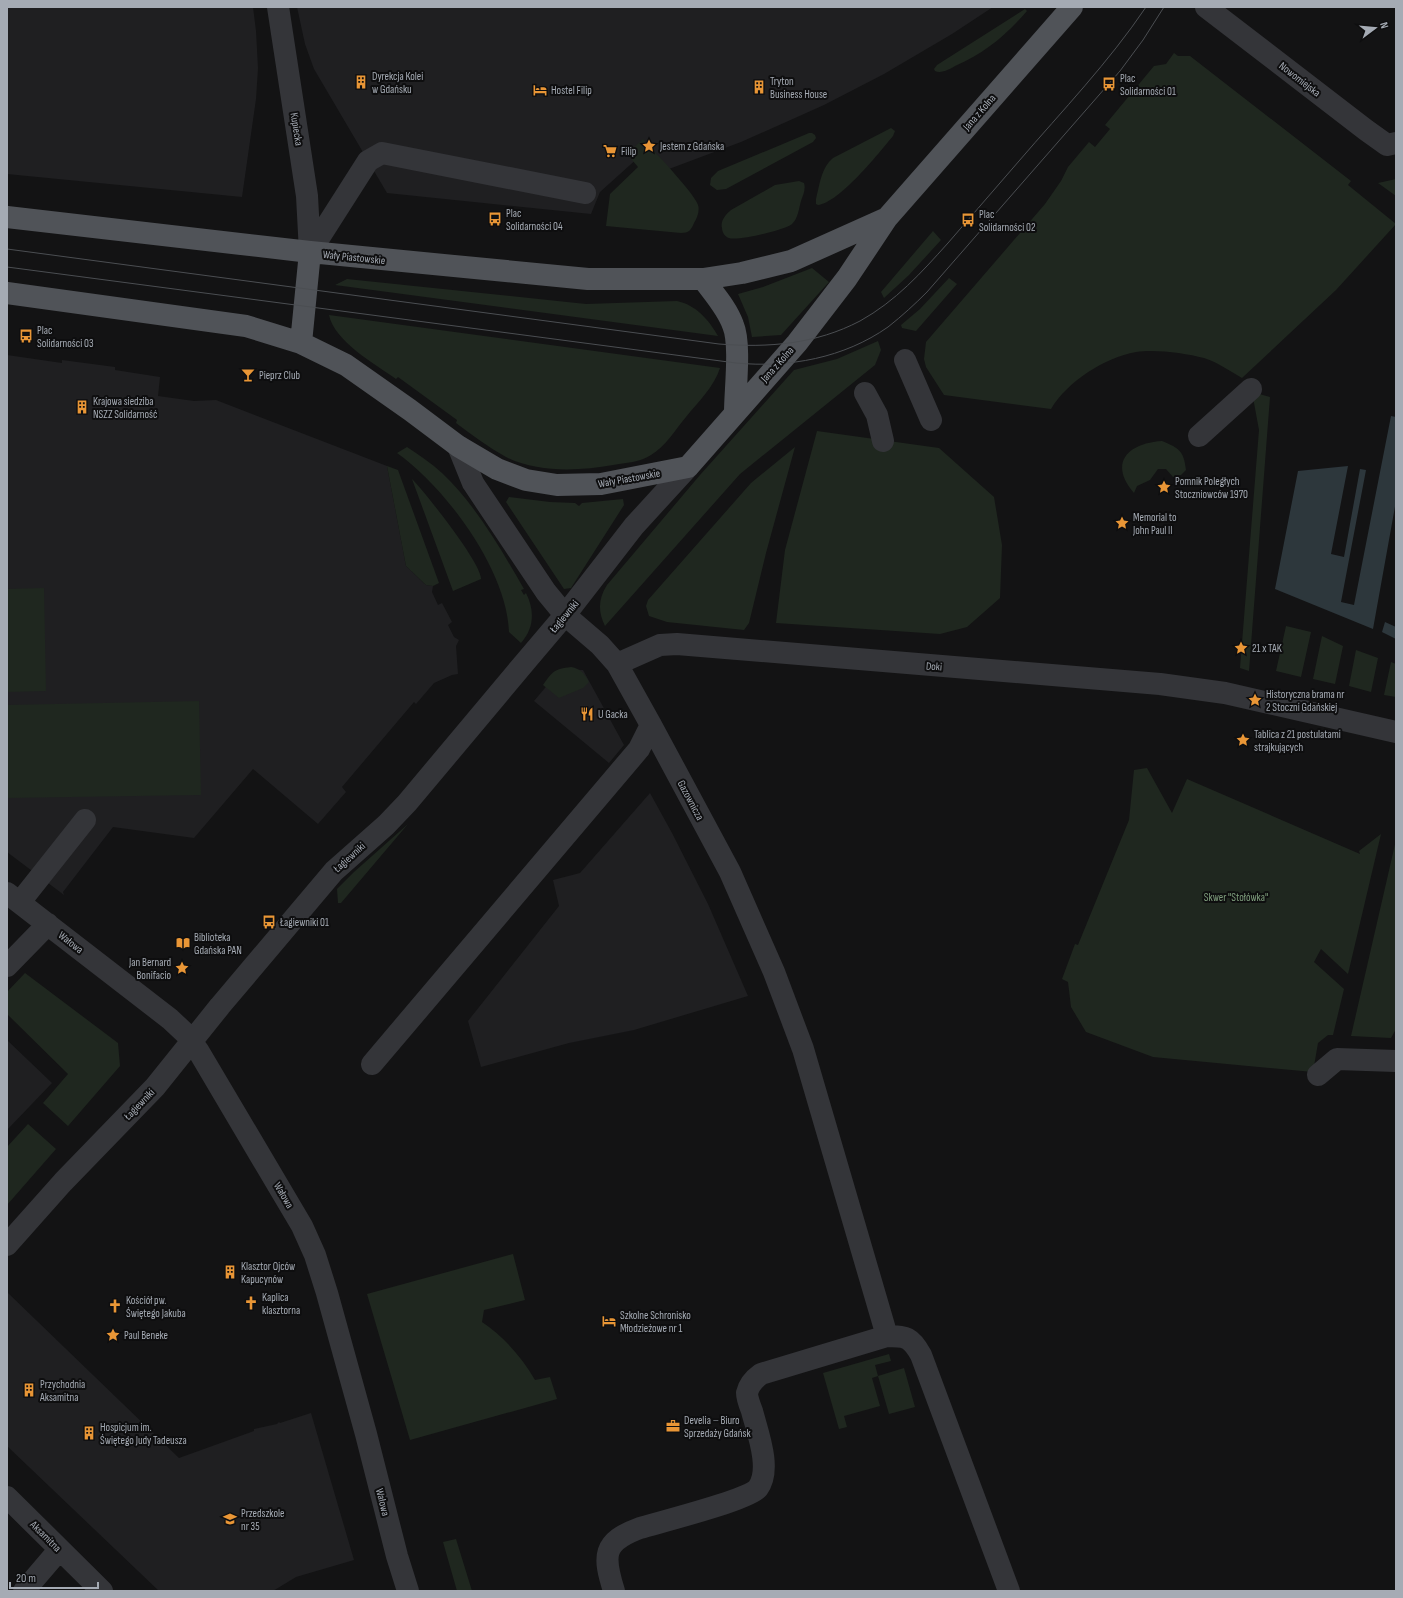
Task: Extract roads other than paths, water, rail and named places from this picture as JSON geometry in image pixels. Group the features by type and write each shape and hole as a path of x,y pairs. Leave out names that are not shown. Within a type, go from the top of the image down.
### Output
{"main road":[{"name":"Jana z Kolna","path":"735,412 797,343 847,278 887,218 1072,7"},
{"name":"Wały Piastowskie","path":"7,217 310,252 588,279 703,279"},
{"name":"Jana z Kolna","path":"703,279 742,273 791,261 887,218"},
{"path":"301,343 310,252"},
{"path":"688,467 735,412 737,345 734,327 727,312 703,279"},
{"name":"Wały Piastowskie","path":"7,293 246,326 301,343 346,365 458,446 497,469 526,480 557,485 601,484 688,467"}],"street":[{"name":"Kupiecka","path":"278,7 307,196 310,252"},
{"name":"Nowomiejska","path":"1206,7 1366,130 1387,145 1396,143"},
{"path":"310,252 368,161 382,152 585,192"},
{"path":"904,360 931,420"},
{"path":"1199,436 1251,389"},
{"path":"865,392 877,415 883,441"},
{"path":"458,446 473,483 546,592 565,616"},
{"name":"Łagiewniki","path":"7,1245 63,1182 156,1087 192,1041 323,883 339,866 396,814 565,616 634,526 688,467"},
{"name":"Gazownicza","path":"565,616 600,645 617,664 730,872 788,1004 803,1049 887,1336"},
{"name":"Doki","path":"617,664 660,645 677,644 1160,684 1212,690 1396,732"},
{"path":"372,1064 639,749 651,725"},
{"path":"13,897 85,820"},
{"name":"Wałowa","path":"13,897 175,1023 192,1041 302,1226 315,1254 337,1330 397,1556 408,1591"},
{"path":"7,966 48,924"},
{"path":"1318,1075 1337,1059 1396,1061"},
{"path":"614,1591 607,1569 608,1556 613,1541 640,1528 741,1498 758,1488 763,1473 764,1462 761,1444 747,1394 752,1380 761,1374 887,1336 903,1336 915,1344 921,1355 1009,1591"},
{"name":"Aksamitna","path":"7,1497 102,1591"},
{"path":"24,1591 59,1550"}],"tram line":[{"path":"7,249 719,344 774,345 792,343 826,335 860,321 885,305 918,276 1085,86 1117,47 1146,7"},
{"path":"7,267 736,363 776,364 815,358 835,353 871,338 893,323 927,292 1120,71 1143,40 1164,7"}],"place":[{"name":"Dyrekcja Kolei w Gdańsku","path":"361,82"},
{"name":"Plac Solidarności 01","path":"1109,84"},
{"name":"Tryton Business House","path":"759,87"},
{"name":"Hostel Filip","path":"540,90"},
{"name":"Jestem z Gdańska","path":"649,146"},
{"name":"Filip","path":"610,151"},
{"name":"Plac Solidarności 04","path":"495,219"},
{"name":"Plac Solidarności 02","path":"968,220"},
{"name":"Plac Solidarności 03","path":"26,336"},
{"name":"Pieprz Club","path":"248,375"},
{"name":"Krajowa siedziba NSZZ Solidarność","path":"82,407"},
{"name":"Pomnik Poległych Stoczniowców 1970","path":"1164,487"},
{"name":"Memorial to John Paul II","path":"1122,523"},
{"name":"21 x TAK","path":"1241,648"},
{"name":"Historyczna brama nr 2 Stoczni Gdańskiej","path":"1255,700"},
{"name":"U Gacka","path":"587,714"},
{"name":"Tablica z 21 postulatami strajkujących","path":"1243,740"},
{"name":"Łagiewniki 01","path":"269,922"},
{"name":"Biblioteka Gdańska PAN","path":"183,943"},
{"name":"Jan Bernard Bonifacio","path":"182,968"},
{"name":"Klasztor Ojców Kapucynów","path":"230,1272"},
{"name":"Kaplica klasztorna","path":"251,1303"},
{"name":"Kościół pw. Świętego Jakuba","path":"115,1306"},
{"name":"Szkolne Schronisko Młodzieżowe nr 1","path":"609,1321"},
{"name":"Paul Beneke","path":"113,1335"},
{"name":"Przychodnia Aksamitna","path":"29,1390"},
{"name":"Develia – Biuro Sprzedaży Gdańsk","path":"673,1426"},
{"name":"Hospicjum im. Świętego Judy Tadeusza","path":"89,1433"},
{"name":"Przedszkole nr 35","path":"230,1519"}],"park label":[{"name":"Skwer \"Stołówka\"","path":"1236,897"}]}
